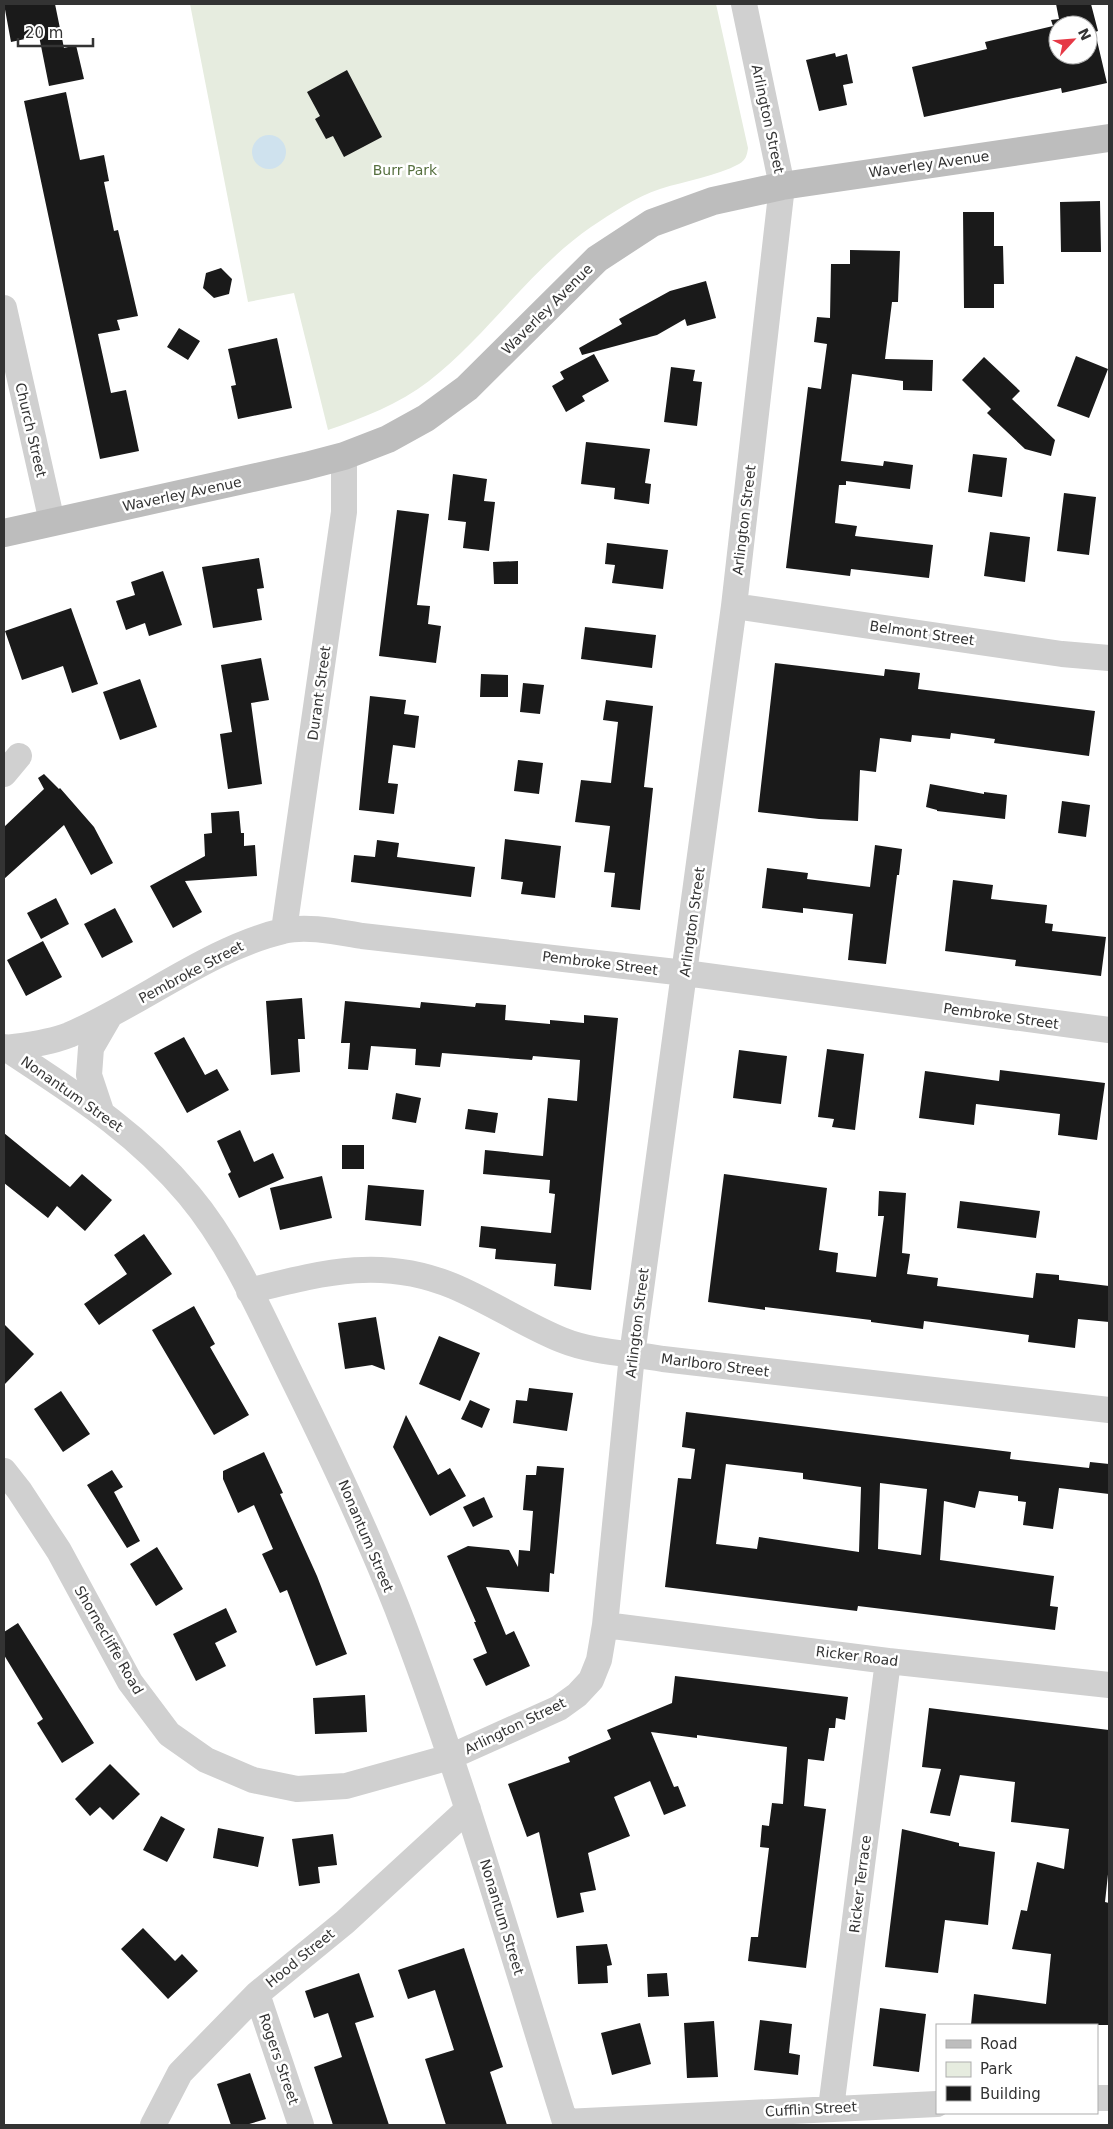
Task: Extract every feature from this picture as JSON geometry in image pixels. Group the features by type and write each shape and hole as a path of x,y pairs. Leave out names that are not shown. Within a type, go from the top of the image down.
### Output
{"street":[{"name":"Arlington Street","path":"450,1757 559,1708 577,1695 591,1680 605,1625 632,1355 734,606 782,186 744,4"},
{"name":"Waverley Avenue","path":"4,533 306,466 344,456 388,439 426,418 467,388 597,259 652,222 713,201 782,186 1109,138"},
{"name":"Church Street","path":"4,308 52,522"},
{"name":"Durant Street","path":"284,930 344,512 344,456"},
{"name":"Belmont Street","path":"734,606 1062,654 1109,658"},
{"name":"Pembroke Street","path":"5,1048 40,1044 67,1035 108,1016 243,944 284,930 321,930 685,973 1109,1030"},
{"path":"101,1111 89,1075 91,1048 108,1016"},
{"name":"Nonantum Street","path":"5,1048 101,1111 141,1144 189,1195 218,1237 249,1291 340,1475 374,1550 401,1619 468,1809 566,2124"},
{"name":"Marlboro Street","path":"249,1291 316,1274 364,1268 409,1272 452,1285 563,1340 596,1349 632,1355 1109,1410"},
{"name":"Shornecliffe Road","path":"4,1470 59,1552 130,1682 169,1734 206,1760 253,1780 297,1789 346,1786 450,1757"},
{"name":"Ricker Road","path":"605,1625 1109,1685"},
{"name":"Ricker Terrace","path":"831,2108 888,1660"},
{"name":"Hood Street","path":"153,2125 180,2073 257,1994 345,1922 468,1809"},
{"name":"Rogers Street","path":"257,1994 301,2125"},
{"name":"Cufflin Street","path":"566,2124 831,2108 936,2104"}],"green space":[{"name":"Burr Park","path":"190,4 716,4 748,148 746,157 739,164 730,168 642,196 591,227 569,244 528,282 470,344 429,381 405,397 380,410 328,430 294,293 248,302"}],"water":[{"path":"269,135 281,140 286,152 281,164 269,169 257,164 252,152 257,140"}],"building":[{"path":"4,4 55,4 64,48 76,45 84,79 49,86 39,36 11,42"},
{"path":"1056,4 1091,4 1094,15 1058,15"},
{"path":"1048,27 1048,65 1098,65 1098,45 1107,83 1062,93 1061,88 924,117 912,67 987,49 985,42"},
{"path":"835,53 836,57 847,54 853,83 843,85 847,105 819,111 806,60"},
{"path":"347,70 382,137 344,157 333,136 326,139 315,119 320,116 307,92"},
{"path":"66,92 80,160 104,155 109,181 104,182 114,231 118,230 138,316 117,320 120,330 98,334 111,393 126,390 139,451 100,459 24,101"},
{"path":"1100,201 1101,252 1061,252 1060,202"},
{"path":"963,212 994,212 994,246 1003,246 1004,284 994,284 994,308 964,308"},
{"path":"850,250 900,251 898,302 892,302 885,359 933,360 932,391 903,390 903,381 852,374 841,461 883,466 884,461 913,465 910,489 846,481 846,485 839,485 835,523 857,526 855,536 933,545 929,578 851,569 850,576 786,568 808,387 821,389 827,344 814,342 817,317 830,318 831,264 850,264"},
{"path":"221,268 232,279 229,294 214,298 203,288 206,273"},
{"path":"706,281 716,318 687,326 685,319 657,335 582,355 579,348 622,324 619,319 670,291"},
{"path":"179,328 200,341 188,360 167,347"},
{"path":"277,338 292,408 238,419 231,386 236,385 228,349"},
{"path":"594,354 609,381 582,396 585,401 566,412 552,386 564,379 560,372"},
{"path":"1076,356 1108,369 1089,418 1057,406"},
{"path":"984,357 1020,391 1012,399 1055,440 1051,456 1025,449 987,413 991,409 962,380"},
{"path":"671,367 695,370 693,381 702,382 697,426 664,422"},
{"path":"586,442 650,449 645,483 651,484 649,504 614,499 615,488 581,484"},
{"path":"973,454 1007,458 1002,497 968,492"},
{"path":"453,474 487,479 484,501 495,502 489,551 463,548 466,522 448,520"},
{"path":"1064,493 1096,497 1089,555 1057,551"},
{"path":"397,510 429,514 417,605 430,606 428,624 441,626 436,663 379,656"},
{"path":"990,532 1030,537 1025,582 984,576"},
{"path":"607,543 668,550 663,589 612,583 615,565 605,564"},
{"path":"259,558 264,588 257,589 262,620 213,628 202,567"},
{"path":"518,561 518,584 494,584 493,562"},
{"path":"163,571 182,625 149,636 145,623 126,630 116,601 135,595 131,582"},
{"path":"71,608 98,684 72,693 63,666 22,680 5,631"},
{"path":"585,627 656,635 652,668 581,659"},
{"path":"261,658 269,700 251,703 262,784 228,789 220,734 232,732 221,665"},
{"path":"775,663 884,676 885,669 920,673 918,689 1095,711 1089,756 994,743 995,739 951,733 950,739 912,735 911,742 880,738 876,772 860,770 858,821 819,819 758,812"},
{"path":"481,674 508,675 508,697 480,697"},
{"path":"140,679 157,727 120,740 103,692"},
{"path":"523,683 544,685 540,714 520,712"},
{"path":"370,696 406,700 404,714 419,716 415,748 393,745 388,783 398,784 394,814 359,810"},
{"path":"606,700 653,706 644,787 653,788 640,910 611,907 615,873 604,872 610,826 575,822 581,780 611,783 618,722 603,720"},
{"path":"518,760 543,763 539,794 514,791"},
{"path":"44,774 60,788 94,827 113,863 91,875 64,825 4,879 4,827 44,789 38,778"},
{"path":"930,784 984,794 984,792 1007,795 1005,819 937,811 926,807"},
{"path":"1062,801 1090,805 1086,837 1058,833"},
{"path":"239,811 241,833 244,833 244,846 255,845 257,876 185,881 202,912 173,928 150,886 205,856 204,834 212,833 211,813"},
{"path":"505,839 561,846 555,898 521,894 523,882 501,879"},
{"path":"377,840 399,843 397,857 475,867 471,897 351,882 354,855 375,857"},
{"path":"875,845 902,849 886,964 848,960 853,914 803,908 803,913 762,908 767,868 808,873 807,879 870,887"},
{"path":"953,880 993,885 991,899 1047,905 1045,923 1053,924 1052,931 1106,937 1101,976 1015,966 1016,960 945,951"},
{"path":"56,898 69,924 41,939 27,913"},
{"path":"115,908 133,942 102,958 84,924"},
{"path":"43,941 62,977 26,996 7,960"},
{"path":"302,998 305,1039 298,1039 300,1072 271,1075 266,1001"},
{"path":"345,1001 420,1008 421,1002 475,1007 476,1003 506,1005 505,1020 550,1024 550,1020 584,1023 584,1015 618,1018 591,1290 554,1286 556,1264 495,1259 496,1249 479,1247 481,1226 551,1233 555,1194 549,1193 550,1180 483,1174 485,1150 543,1156 548,1098 577,1101 580,1060 533,1056 532,1060 442,1053 440,1067 415,1065 416,1049 371,1046 368,1070 348,1069 350,1043 341,1043"},
{"path":"184,1037 205,1075 217,1069 229,1090 187,1113 154,1053"},
{"path":"827,1049 864,1054 855,1130 832,1127 834,1119 818,1117"},
{"path":"739,1050 787,1056 781,1104 733,1098"},
{"path":"1000,1070 1105,1083 1097,1140 1058,1135 1060,1114 976,1104 974,1125 919,1118 925,1071 999,1081"},
{"path":"396,1093 421,1098 416,1123 392,1119"},
{"path":"468,1109 498,1113 495,1133 465,1129"},
{"path":"240,1130 254,1162 273,1153 284,1178 239,1198 228,1174 231,1172 217,1141"},
{"path":"4,1133 70,1187 82,1174 112,1200 85,1231 57,1206 48,1218 4,1183"},
{"path":"342,1145 364,1145 364,1169 342,1169"},
{"path":"724,1174 827,1188 819,1250 838,1253 836,1272 876,1277 884,1216 878,1216 879,1191 906,1193 902,1253 910,1254 907,1274 938,1278 937,1286 1033,1298 1036,1273 1059,1275 1059,1280 1109,1286 1109,1322 1078,1319 1075,1348 1028,1342 1029,1335 924,1321 923,1329 871,1322 871,1320 765,1307 765,1310 708,1302"},
{"path":"322,1176 332,1218 280,1230 270,1188"},
{"path":"368,1185 424,1190 421,1226 365,1220"},
{"path":"960,1201 1040,1211 1036,1238 957,1228"},
{"path":"144,1234 172,1274 99,1325 84,1304 127,1274 114,1255"},
{"path":"194,1306 215,1344 210,1347 249,1415 214,1435 152,1330"},
{"path":"376,1317 385,1370 372,1365 345,1369 338,1323"},
{"path":"4,1324 34,1354 4,1385"},
{"path":"439,1336 480,1353 460,1401 419,1384"},
{"path":"529,1388 573,1393 567,1431 513,1423 516,1400 527,1401"},
{"path":"61,1391 90,1434 63,1452 34,1409"},
{"path":"470,1400 490,1409 482,1428 461,1419"},
{"path":"686,1412 1011,1452 1010,1459 1089,1468 1090,1462 1109,1464 1109,1494 1059,1488 1053,1529 1023,1525 1026,1502 1018,1501 1018,1496 979,1491 975,1508 944,1501 940,1560 1054,1576 1050,1606 1058,1607 1055,1630 858,1606 857,1611 665,1587 678,1478 691,1479 695,1449 682,1447","holes":["726,1464 803,1473 803,1479 861,1487 859,1552 759,1537 757,1549 716,1544","880,1483 927,1489 921,1555 878,1549"]},
{"path":"406,1415 438,1475 450,1468 466,1496 430,1516 393,1447"},
{"path":"264,1452 283,1493 280,1494 317,1576 347,1654 316,1666 287,1590 280,1593 262,1554 273,1549 254,1505 238,1513 223,1479 223,1471"},
{"path":"537,1466 564,1468 554,1574 550,1573 549,1592 486,1587 506,1635 514,1631 530,1666 486,1686 473,1659 487,1653 474,1622 476,1622 447,1556 468,1546 509,1550 518,1567 519,1550 530,1551 533,1511 523,1510 526,1475 536,1475"},
{"path":"112,1470 123,1487 114,1492 140,1541 127,1548 87,1485"},
{"path":"484,1497 493,1517 473,1527 463,1507"},
{"path":"157,1547 183,1589 156,1606 130,1564"},
{"path":"226,1608 237,1632 215,1643 226,1666 196,1681 173,1634"},
{"path":"18,1623 94,1743 62,1763 37,1723 43,1719 4,1655 4,1632"},
{"path":"675,1676 848,1697 845,1720 836,1718 835,1728 829,1728 824,1761 808,1759 804,1806 826,1809 806,1968 748,1961 751,1937 758,1937 769,1848 760,1847 762,1825 769,1826 772,1803 783,1804 787,1747 697,1735 697,1738 651,1732 674,1787 678,1786 686,1806 664,1815 650,1781 614,1797 630,1836 588,1853 596,1890 580,1893 584,1912 557,1918 539,1832 527,1837 508,1784 570,1762 568,1757 611,1739 607,1730 672,1703"},
{"path":"365,1695 367,1732 315,1734 313,1698"},
{"path":"929,1708 1109,1730 1109,1865 1105,1902 1109,1903 1109,2025 971,2024 974,1994 1046,2004 1051,1954 1012,1949 1021,1910 1027,1911 1037,1862 1064,1869 1069,1829 1011,1822 1015,1782 960,1775 950,1816 930,1813 941,1769 922,1767"},
{"path":"110,1764 140,1794 113,1820 100,1807 90,1816 75,1799"},
{"path":"161,1816 185,1829 167,1862 143,1850"},
{"path":"218,1828 264,1837 258,1867 213,1858"},
{"path":"902,1829 959,1843 959,1846 995,1852 988,1925 945,1920 938,1973 885,1967"},
{"path":"333,1834 337,1865 318,1867 320,1883 299,1886 292,1839"},
{"path":"143,1928 175,1961 182,1954 198,1971 168,1999 121,1949"},
{"path":"607,1944 612,1965 607,1966 608,1983 578,1984 576,1946"},
{"path":"464,1948 503,2067 490,2072 507,2125 446,2125 425,2059 454,2050 435,1990 408,1999 398,1970"},
{"path":"359,1973 374,2017 355,2023 389,2125 333,2125 314,2067 342,2057 328,2013 314,2018 305,1991"},
{"path":"667,1973 669,1996 648,1997 647,1974"},
{"path":"880,2008 926,2014 919,2072 873,2066"},
{"path":"760,2020 792,2024 789,2053 800,2055 798,2075 754,2070"},
{"path":"714,2021 718,2077 687,2078 684,2023"},
{"path":"640,2023 651,2064 612,2075 601,2033"},
{"path":"250,2073 266,2119 246,2125 231,2125 217,2084"}]}
